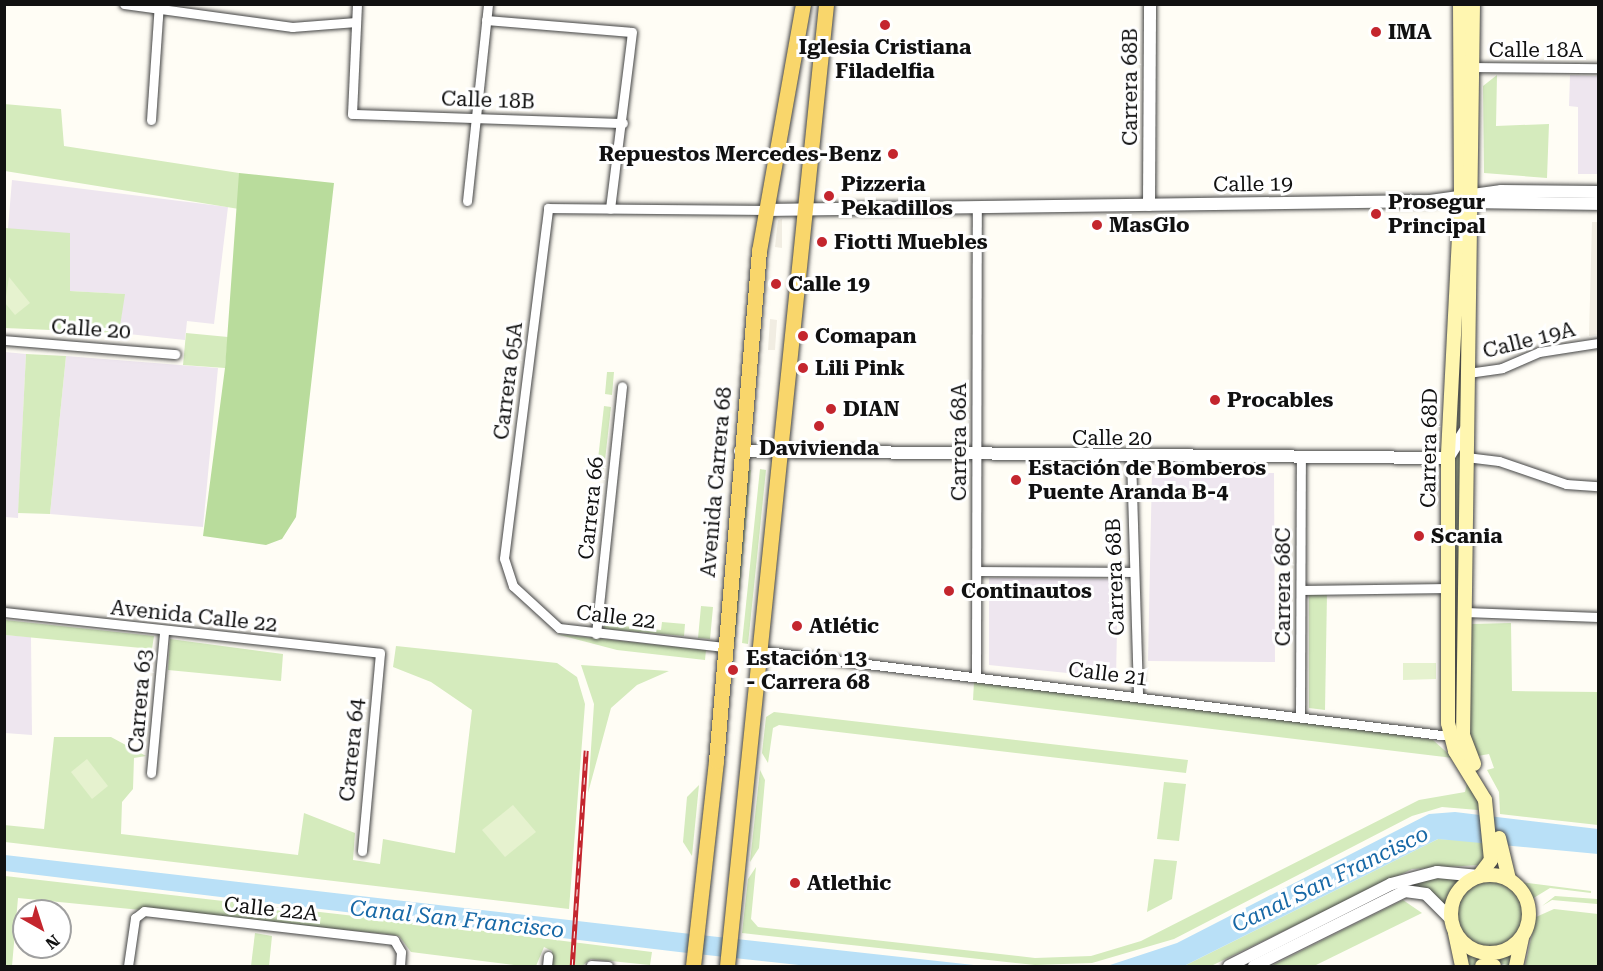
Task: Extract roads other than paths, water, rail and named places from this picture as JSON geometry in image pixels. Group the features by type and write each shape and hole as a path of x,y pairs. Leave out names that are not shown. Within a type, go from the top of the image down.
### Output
{"main road":[{"name":"Avenida Carrera 68","path":"693,962 724,647 740,451 765,210 803,4"},
{"path":"727,964 782,453 801,210 826,4"},
{"name":"Carrera 68D","path":"1460,4 1469,198 1448,458 1449,736 1492,810"},
{"name":"Carrera 68D","path":"1473,4 1462,735 1492,810 1496,846 1509,879"},
{"name":"Carrera 68D","path":"1479,876 1490,863 1496,846"},
{"path":"1462,966 1453,925 1459,891 1479,876 1509,879 1528,903 1516,966"},
{"path":"1453,925 1480,952 1503,952 1522,938"},
{"path":"1482,966 1494,966"}],"street":[{"path":"124,4 159,6 292,27 356,22 357,4"},
{"path":"467,201 488,4"},
{"name":"Carrera 68B","path":"1149,205 1150,4"},
{"path":"151,120 159,6"},
{"path":"486,20 632,32 623,123 610,209"},
{"name":"Calle 18B","path":"356,22 352,114 623,123"},
{"name":"Calle 18A","path":"1473,68 1599,68"},
{"name":"Calle 19","path":"548,208 801,210 1149,205 1469,198 1599,192"},
{"name":"Calle 19","path":"1469,198 1599,204"},
{"name":"Carrera 68A","path":"976,677 977,207"},
{"name":"Carrera 65A","path":"504,558 548,208"},
{"name":"Calle 20","path":"4,340 175,354"},
{"name":"Calle 19A","path":"1468,373 1502,368 1539,352 1599,343"},
{"name":"Carrera 66","path":"596,634 622,386"},
{"path":"1448,458 1467,428"},
{"name":"Calle 20","path":"740,451 977,457 1448,458"},
{"name":"Carrera 68B","path":"1131,457 1138,696"},
{"path":"1466,457 1499,461 1544,479 1599,486"},
{"name":"Carrera 68C","path":"1300,716 1301,458"},
{"name":"Calle 22","path":"504,558 513,586 543,617 559,628 724,647"},
{"path":"976,571 1133,572"},
{"path":"1300,590 1449,588"},
{"name":"Avenida Calle 22","path":"4,612 164,632 380,653"},
{"path":"1465,612 1599,617"},
{"name":"Carrera 63","path":"151,773 164,632"},
{"name":"Calle 21","path":"762,651 1449,736"},
{"name":"Carrera 64","path":"362,851 380,653"},
{"path":"1229,966 1391,884 1437,872 1479,876"},
{"path":"1254,966 1405,891 1432,898 1453,925"},
{"name":"Calle 22A","path":"128,966 138,912 398,944 400,966"},
{"path":"547,966 548,956"},
{"path":"591,965 608,966"}],"water":[{"name":"Canal San Francisco","path":"1455,812 1598,829 1598,854 1438,839 1184,966 1107,966 1177,943 1429,814"},
{"name":"Canal San Francisco","path":"5,855 983,966 808,966 679,952 5,871"}],"railway":[{"path":"572,966 586,750"}],"place":[{"name":"Iglesia Cristiana Filadelfia","path":"885,25"},
{"name":"IMA","path":"1376,32"},
{"name":"Repuestos Mercedes-Benz","path":"893,154"},
{"name":"Pizzeria Pekadillos","path":"829,196"},
{"name":"Prosegur Principal","path":"1376,214"},
{"name":"MasGlo","path":"1097,225"},
{"name":"Fiotti Muebles","path":"822,242"},
{"name":"Calle 19","path":"776,284"},
{"name":"Comapan","path":"803,336"},
{"name":"Lili Pink","path":"803,368"},
{"name":"Procables","path":"1215,400"},
{"name":"DIAN","path":"831,409"},
{"name":"Davivienda","path":"819,426"},
{"name":"Estación de Bomberos Puente Aranda B-4","path":"1016,480"},
{"name":"Scania","path":"1419,536"},
{"name":"Continautos","path":"949,591"},
{"name":"Atlétic","path":"797,626"},
{"name":"Estación 13 - Carrera 68","path":"733,670"},
{"name":"Atlethic","path":"795,883"}]}
